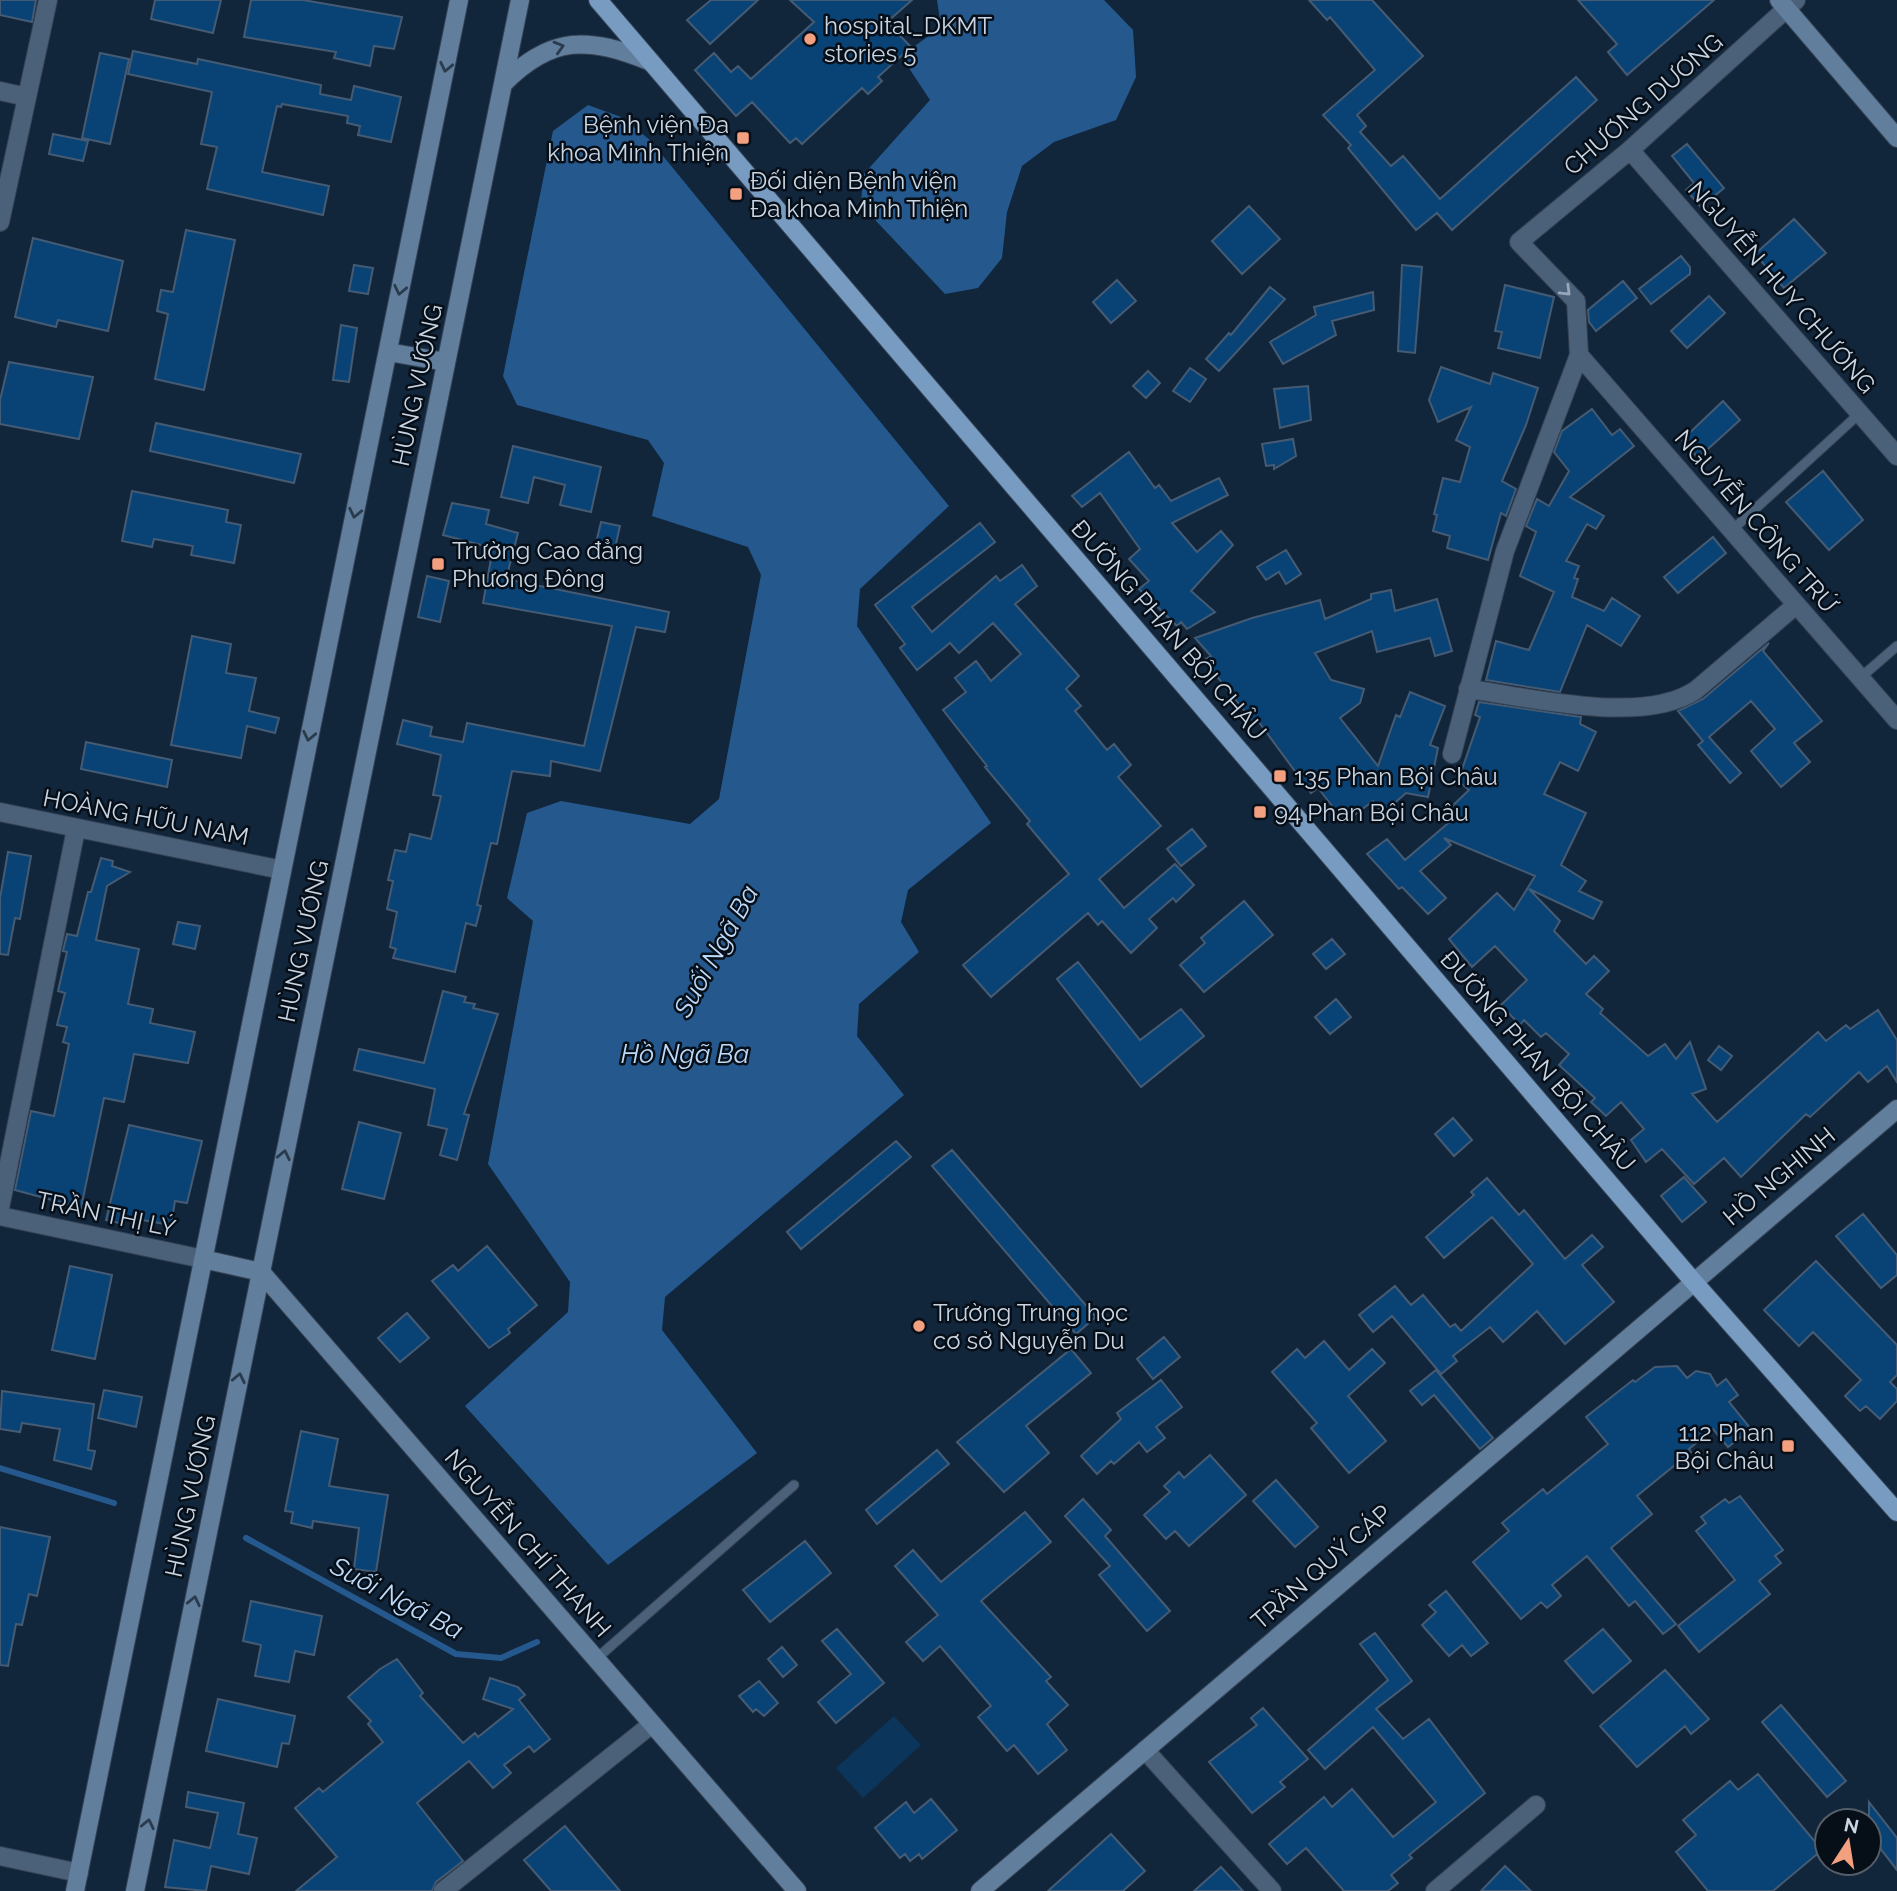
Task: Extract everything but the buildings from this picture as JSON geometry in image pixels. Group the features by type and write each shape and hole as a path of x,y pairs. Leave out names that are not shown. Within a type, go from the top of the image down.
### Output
{"main road":[{"name":"HÙNG VƯƠNG","path":"75,1891 459,0"},
{"name":"HÙNG VƯƠNG","path":"135,1891 520,0"},
{"name":"ĐƯỜNG PHAN BỘI CHÂU","path":"598,0 1693,1281 1897,1512"},
{"path":"1787,3 1897,138"},
{"path":"503,84 525,61 570,44 622,50 651,62"},
{"path":"387,352 446,362"},
{"name":"HỒ NGHINH","path":"1693,1281 1897,1109"},
{"path":"203,1259 261,1272"},
{"name":"NGUYỄN CHÍ THANH","path":"261,1272 797,1891"},
{"name":"TRẦN QUÝ CÁP","path":"980,1891 1693,1281"}],"street":[{"path":"0,222 48,0"},
{"name":"CHƯƠNG DƯƠNG","path":"1579,355 1576,301 1520,242 1630,150 1787,3"},
{"path":"0,91 27,97"},
{"name":"NGUYỄN HUY CHƯƠNG","path":"1630,150 1897,456"},
{"path":"1452,754 1505,551 1579,355"},
{"name":"NGUYỄN CÔNG TRỨ","path":"1579,355 1897,720"},
{"path":"1468,689 1623,709 1684,698 1796,605"},
{"name":"HOÀNG HỮU NAM","path":"0,812 282,870"},
{"path":"0,1208 76,829"},
{"name":"TRẦN THỊ LÝ","path":"0,1216 203,1259"},
{"path":"443,1891 652,1724"},
{"path":"1145,1750 1272,1891"},
{"path":"1435,1891 1536,1805"},
{"path":"0,1856 79,1873"}],"lane":[{"path":"1731,531 1859,414"},
{"path":"1860,678 1897,646"},
{"path":"596,1659 794,1485"}],"shaded area":[{"path":"894,1716 921,1745 863,1798 836,1768"}],"water":[{"path":"937,0 1104,0 1133,30 1136,77 1116,120 1054,142 1022,166 1007,212 1002,258 978,288 945,294 861,205 863,175 930,100 901,56 941,27"},
{"name":"Hồ Ngã Ba","path":"588,105 621,117 650,140 949,506 860,589 857,626 991,823 908,890 901,922 919,952 859,1004 857,1036 904,1095 665,1297 662,1330 757,1453 608,1565 465,1406 568,1312 570,1282 488,1164 533,921 507,898 527,813 561,801 690,824 719,799 761,575 748,547 652,516 664,463 648,440 517,405 503,376 553,131"}],"waterway":[{"name":"Suối Ngã Ba","path":"0,1468 114,1503"},
{"name":"Suối Ngã Ba","path":"246,1538 456,1654 501,1658 537,1642"}],"place":[{"name":"hospital_DKMT stories 5","path":"810,39"},
{"name":"Bệnh viện Đa khoa Minh Thiện","path":"743,138"},
{"name":"Đối diện Bệnh viện Đa khoa Minh Thiện","path":"736,194"},
{"name":"Trường Cao đẳng Phương Đông","path":"438,564"},
{"name":"135 Phan Bội Châu","path":"1280,776"},
{"name":"94 Phan Bội Châu","path":"1260,812"},
{"name":"Trường Trung học cơ sở Nguyễn Du","path":"919,1326"},
{"name":"112 Phan Bội Châu","path":"1788,1446"}]}
